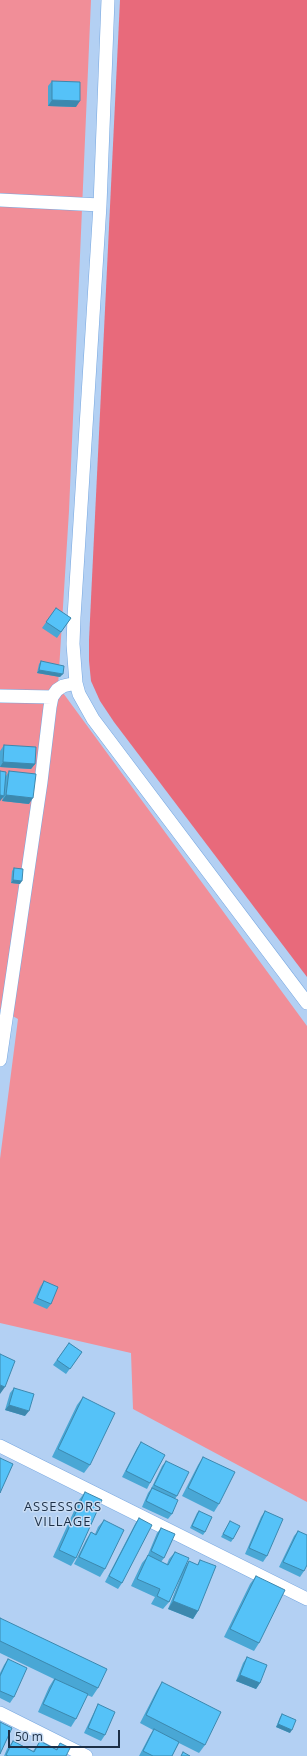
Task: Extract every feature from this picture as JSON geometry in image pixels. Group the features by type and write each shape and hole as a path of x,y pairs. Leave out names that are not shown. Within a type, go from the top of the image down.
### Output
{"street":[{"path":"108,0 100,205 74,617 76,683 79,694 93,719 307,1003"},
{"path":"0,200 100,205"},
{"path":"0,1060 52,697 57,690 63,686 76,683"},
{"path":"0,696 52,697"},
{"path":"0,1446 307,1599"},
{"path":"0,1713 86,1756"}],"shaded area":[{"path":"0,0 91,0 69,511 58,686 307,1026 307,1502 133,1409 131,1353 0,1323 0,1159 18,1019 0,1009"},
{"path":"120,0 307,0 307,977 114,722 100,701 91,681 89,640"}],"building":[{"path":"52,81 80,82 80,101 52,100"},
{"path":"56,608 71,618 61,632 46,622"},
{"path":"41,661 64,666 63,674 39,670"},
{"path":"4,745 36,747 35,764 3,762"},
{"path":"0,771 6,772 4,796 0,795"},
{"path":"9,771 36,774 33,798 6,795"},
{"path":"14,868 23,869 22,881 13,880"},
{"path":"44,1281 58,1287 51,1304 37,1298"},
{"path":"69,1343 82,1352 70,1369 57,1360"},
{"path":"0,1354 15,1361 5,1387 0,1385"},
{"path":"14,1388 34,1394 29,1411 9,1405"},
{"path":"83,1397 115,1413 90,1465 58,1449"},
{"path":"141,1442 165,1455 150,1483 126,1471"},
{"path":"203,1457 235,1472 219,1504 188,1488"},
{"path":"0,1458 13,1464 0,1493"},
{"path":"166,1461 189,1472 177,1496 154,1485"},
{"path":"152,1488 178,1500 172,1514 146,1501"},
{"path":"85,1492 102,1500 76,1558 59,1550"},
{"path":"199,1511 212,1517 205,1532 192,1526"},
{"path":"265,1511 283,1519 267,1556 249,1548"},
{"path":"139,1518 152,1525 122,1583 109,1576"},
{"path":"104,1520 124,1530 105,1569 79,1557 91,1532 96,1535"},
{"path":"230,1521 240,1526 233,1539 223,1534"},
{"path":"161,1528 175,1534 164,1558 151,1551"},
{"path":"298,1531 307,1535 307,1565 304,1571 283,1562"},
{"path":"175,1552 189,1558 169,1602 157,1596 160,1589 137,1579 148,1555 168,1565"},
{"path":"200,1560 216,1566 198,1611 173,1601 189,1561 198,1565"},
{"path":"256,1576 285,1590 259,1643 230,1629"},
{"path":"0,1618 107,1669 98,1688 0,1641"},
{"path":"247,1657 267,1665 260,1683 240,1675"},
{"path":"8,1659 27,1668 14,1697 0,1691 0,1676"},
{"path":"55,1679 88,1694 76,1719 43,1704"},
{"path":"162,1682 221,1712 205,1745 146,1715"},
{"path":"98,1704 115,1712 105,1735 88,1728"},
{"path":"282,1714 296,1720 292,1730 278,1724"},
{"path":"0,1722 12,1728 0,1754"},
{"path":"154,1729 179,1742 172,1756 153,1756 143,1751"},
{"path":"13,1741 34,1752 40,1741 57,1750 60,1743 70,1748 66,1756 8,1756 6,1755"},
{"path":"183,1752 190,1756 181,1756"}],"district":[{"name":"ASSESSORS VILLAGE","path":"63,1514"}]}
